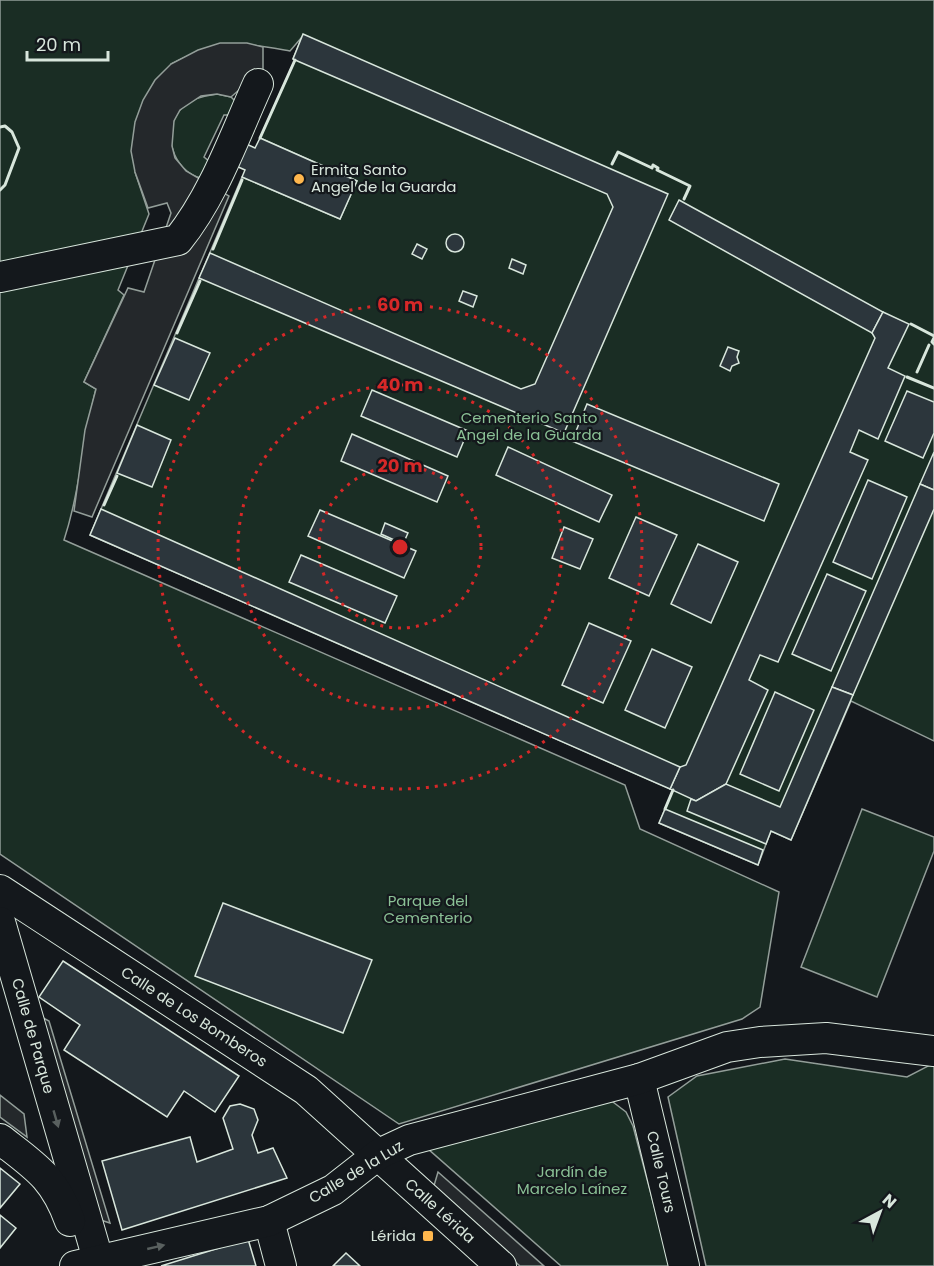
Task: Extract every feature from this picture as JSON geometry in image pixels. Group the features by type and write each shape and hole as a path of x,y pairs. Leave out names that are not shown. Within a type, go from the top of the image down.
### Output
{"street":[{"path":"0,277 178,240 192,223 215,181 258,84"},
{"name":"Calle de Los Bomberos","path":"0,890 306,1090 380,1154"},
{"name":"Calle de Parque","path":"0,922 65,1150 90,1264"},
{"name":"Calle de la Luz","path":"90,1264 268,1221 333,1190 380,1154 409,1140 639,1079 727,1047 760,1042 826,1038 934,1052"},
{"name":"Calle Tours","path":"639,1079 684,1266"},
{"path":"0,1139 42,1172 62,1197 90,1264"},
{"path":"42,1172 65,1150"},
{"name":"Calle Lérida","path":"380,1154 501,1266"},
{"path":"268,1221 281,1266"}],"green space":[{"path":"0,0 934,0 934,741 851,701 791,840 771,831 758,865 659,823 673,790 90,535 242,177 340,219 357,181 260,138 295,60 293,59 302,37 290,51 229,44 203,50 171,64 135,172 149,214 118,290 124,295 84,382 96,389 74,503 64,540 625,785 640,829 779,892 760,1007 742,1019 399,1124 0,854"},
{"path":"217,94 231,97 235,101 229,115 224,115 204,157 210,162 201,178 183,168 177,159 171,140 171,129 174,119 184,106 197,98"},
{"path":"862,809 934,837 934,851 877,997 801,967"},
{"path":"785,1059 907,1077 934,1063 934,1266 706,1266 668,1097 697,1076"},
{"name":"Jardín de Marcelo Laínez","path":"609,1099 626,1112 633,1126 670,1266 561,1266 427,1148"}],"shaded area":[{"path":"220,43 247,43 263,47 263,69 231,97 217,94 201,96 180,110 174,121 172,146 175,158 186,171 229,196 92,517 74,511 85,430 96,389 84,382 128,288 144,292 171,213 167,203 148,208 135,172 131,151 135,122 143,100 155,80 171,64 198,50"},
{"path":"34,1013 49,1021 110,1223 94,1218"},
{"path":"0,1095 24,1114 27,1137 0,1117"},
{"path":"438,1172 544,1266 520,1266 433,1189"}],"building":[{"path":"303,34 668,194 564,433 199,278 210,253 521,389 535,384 613,207 607,194 293,59"},
{"name":"Ermita Santo Angel de la Guarda","path":"260,138 357,181 340,219 242,177 245,170 229,163 240,141 255,148"},
{"path":"679,200 883,312 872,333 669,220"},
{"path":"455,234 463,239 464,243 459,251 455,252 447,247 446,243 451,235"},
{"path":"417,244 427,249 422,259 412,254"},
{"path":"512,259 526,265 523,274 509,268"},
{"path":"463,291 477,296 473,307 459,301"},
{"path":"883,312 909,324 888,368 905,376 878,439 859,430 850,452 868,460 778,662 760,655 749,680 768,690 726,784 696,801 670,789 680,767 686,765 875,338 872,333"},
{"path":"175,338 210,353 189,400 154,385"},
{"path":"728,347 739,351 737,357 739,363 732,366 730,371 720,366"},
{"path":"372,390 468,431 457,457 361,416"},
{"path":"907,391 934,402 934,433 923,458 885,441"},
{"path":"587,404 779,484 764,521 572,441"},
{"path":"137,425 171,440 152,487 117,473"},
{"path":"352,434 448,476 437,502 341,461"},
{"path":"508,447 612,495 599,522 496,475"},
{"path":"934,452 934,490 920,484"},
{"path":"868,480 907,497 872,579 833,562"},
{"path":"920,484 934,490 934,509 853,695 832,687"},
{"path":"101,509 680,767 670,789 90,535"},
{"path":"320,510 416,551 404,578 308,536"},
{"path":"636,517 677,535 649,596 609,578"},
{"path":"385,523 408,533 403,544 381,534"},
{"path":"564,527 593,539 580,569 552,558"},
{"path":"698,544 738,562 711,623 671,604"},
{"path":"301,555 397,596 385,623 289,582"},
{"path":"827,574 866,591 831,671 792,654"},
{"path":"589,623 631,641 603,703 562,685"},
{"path":"652,649 692,667 665,728 625,710"},
{"path":"832,687 853,695 791,840 771,831 766,844 687,811 691,799 696,801 726,784 780,807"},
{"path":"775,692 814,710 779,791 740,774"},
{"path":"665,809 763,850 758,865 659,823"},
{"path":"223,903 372,960 343,1033 195,976"},
{"path":"63,961 239,1076 215,1112 184,1091 167,1117 64,1050 80,1025 39,997"},
{"path":"240,1104 254,1109 258,1120 252,1135 258,1153 273,1148 287,1178 122,1230 102,1161 190,1137 197,1162 233,1149 223,1118 230,1106"},
{"path":"0,1168 20,1184 0,1208"},
{"path":"0,1215 16,1228 0,1248"},
{"path":"248,1239 256,1266 161,1266"},
{"path":"346,1253 360,1266 333,1266"}],"wall":[{"path":"260,138 295,60"},
{"path":"0,127 5,126 12,132 19,148 5,185 0,190"},
{"path":"612,164 618,152 652,168 653,165 658,168 657,170 690,186 684,199"},
{"path":"213,249 242,180"},
{"path":"177,333 200,281"},
{"path":"911,324 934,336"},
{"path":"934,338 932,342 934,344"},
{"path":"917,372 929,345"},
{"path":"907,377 934,388"},
{"path":"104,505 117,476"},
{"path":"665,809 673,790"}],"place":[{"name":"Ermita Santo Angel de la Guarda","path":"299,179"},
{"name":"Lérida","path":"428,1236"}],"park label":[{"name":"Cementerio Santo Angel de la Guarda","path":"529,426"},
{"name":"Parque del Cementerio","path":"428,910"}]}
